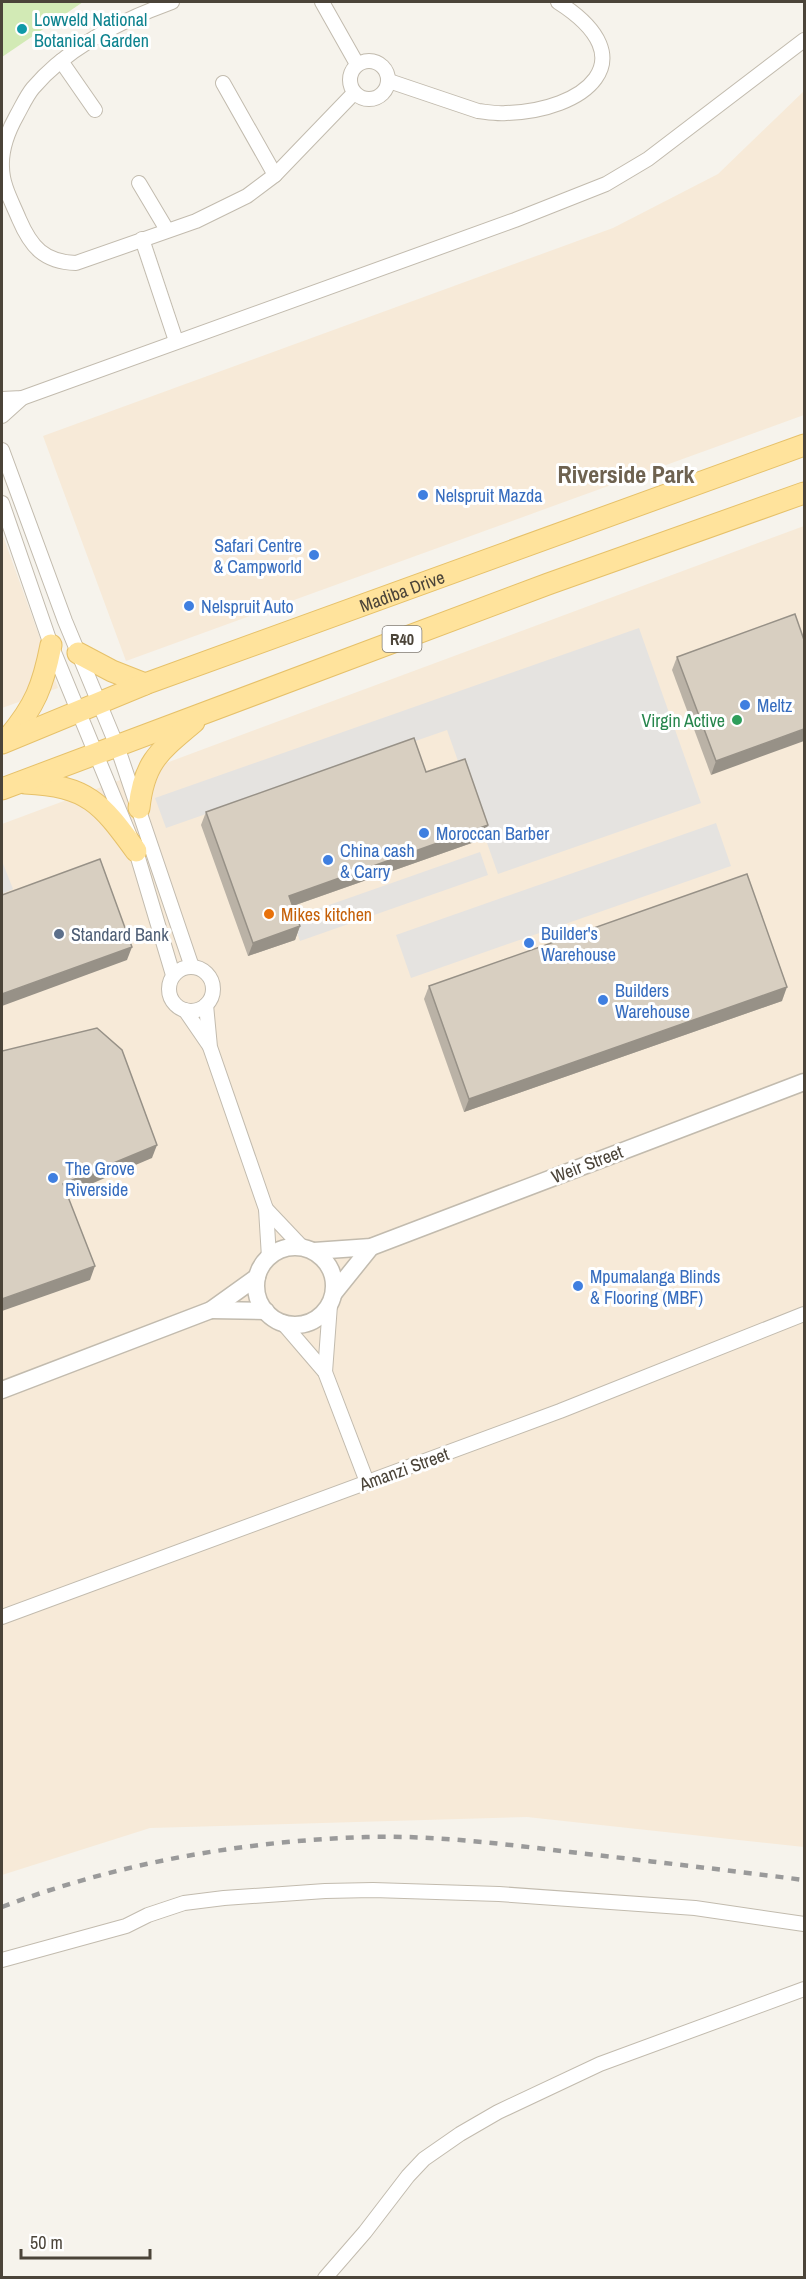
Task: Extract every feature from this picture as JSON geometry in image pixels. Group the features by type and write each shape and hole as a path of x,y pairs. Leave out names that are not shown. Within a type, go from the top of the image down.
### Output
{"main road":[{"name":"Madiba Drive","path":"3,742 145,684 804,445"},
{"name":"R40","path":"11,786 548,584 804,493"},
{"path":"3,742 24,720 39,693 51,645"},
{"path":"78,653 112,671 145,684"},
{"path":"139,808 142,785 151,765 174,739 203,714"},
{"path":"11,786 45,784 92,799 112,818 136,851"}],"street":[{"path":"172,2 112,28 61,61 33,88 8,131 2,170 5,184 21,225 38,250 45,256 63,262 76,263 195,221 231,205 275,175 354,93"},
{"path":"322,2 357,64"},
{"path":"389,81 478,111 507,113 534,109 553,105 574,96 595,82 602,70 603,48 588,26 558,2"},
{"path":"2,399 22,398 515,220 606,184 648,159 804,40"},
{"path":"369,60 381,64 388,74 387,88 379,97 366,99 354,93 350,81 357,64 369,60"},
{"path":"61,61 95,110"},
{"path":"223,83 275,175"},
{"path":"139,183 167,230"},
{"path":"142,239 176,341"},
{"path":"2,416 22,398"},
{"path":"2,450 78,653 117,746 192,967"},
{"path":"2,503 51,645 136,851 173,975"},
{"path":"210,1047 185,1010 175,1004 169,994 168,988 173,975 182,969 192,967 202,970 210,979 213,992 206,1005 210,1047 266,1209 269,1257"},
{"path":"185,1010 196,1010 206,1005"},
{"name":"Weir Street","path":"370,1247 804,1082"},
{"path":"266,1209 308,1249 324,1258 331,1269 334,1281 325,1372"},
{"path":"368,1482 325,1372 282,1323 266,1311 259,1301 256,1289 257,1277 262,1266 269,1257 284,1248 370,1247"},
{"path":"282,1323 304,1324 315,1320 370,1247"},
{"path":"2,1390 212,1310 257,1277"},
{"path":"212,1310 266,1311"},
{"name":"Amanzi Street","path":"2,1617 560,1411 804,1314"},
{"path":"2,1960 126,1926 148,1915 184,1903 325,1891 373,1890 511,1895 695,1908 804,1924"},
{"path":"325,2277 424,2159 460,2134 507,2107 600,2064 804,1989"}],"shaded area":[{"path":"804,91 804,415 126,661 43,436 613,228 718,174"},
{"path":"804,526 804,1847 527,1817 150,1828 2,1875 2,824"},
{"path":"2,533 58,688 2,708"},
{"path":"639,628 701,803 498,874 447,730 166,828 155,798"},
{"path":"716,823 731,866 411,978 396,935"},
{"path":"480,852 488,875 300,941 292,918"},
{"path":"2,861 13,889 2,894"}],"green space":[{"name":"Lowveld National Botanical Garden","path":"2,2 83,2 2,57"}],"building":[{"name":"Meltz","path":"795,614 804,640 804,729 716,761 677,657"},
{"path":"414,738 426,772 465,759 488,825 289,896 300,926 253,943 206,812"},
{"name":"Standard Bank","path":"100,859 132,947 2,994 2,895"},
{"name":"Builders Warehouse","path":"747,874 787,987 469,1099 429,986"},
{"name":"The Grove Riverside","path":"97,1028 122,1050 157,1145 63,1184 95,1266 2,1299 2,1051"}],"railway":[{"path":"2,1907 90,1878 181,1857 273,1843 366,1837 417,1837 494,1843 804,1880"}],"place":[{"name":"Lowveld National Botanical Garden","path":"22,29"},
{"name":"Nelspruit Mazda","path":"423,495"},
{"name":"Safari Centre & Campworld","path":"314,555"},
{"name":"Nelspruit Auto","path":"189,606"},
{"name":"Meltz","path":"745,705"},
{"name":"Virgin Active","path":"737,720"},
{"name":"Moroccan Barber","path":"424,833"},
{"name":"China cash & Carry","path":"328,860"},
{"name":"Mikes kitchen","path":"269,914"},
{"name":"Standard Bank","path":"59,934"},
{"name":"Builder's Warehouse","path":"529,943"},
{"name":"Builders Warehouse","path":"603,1000"},
{"name":"The Grove Riverside","path":"53,1178"},
{"name":"Mpumalanga Blinds & Flooring (MBF)","path":"578,1286"}],"district":[{"name":"Riverside Park","path":"626,474"}]}
